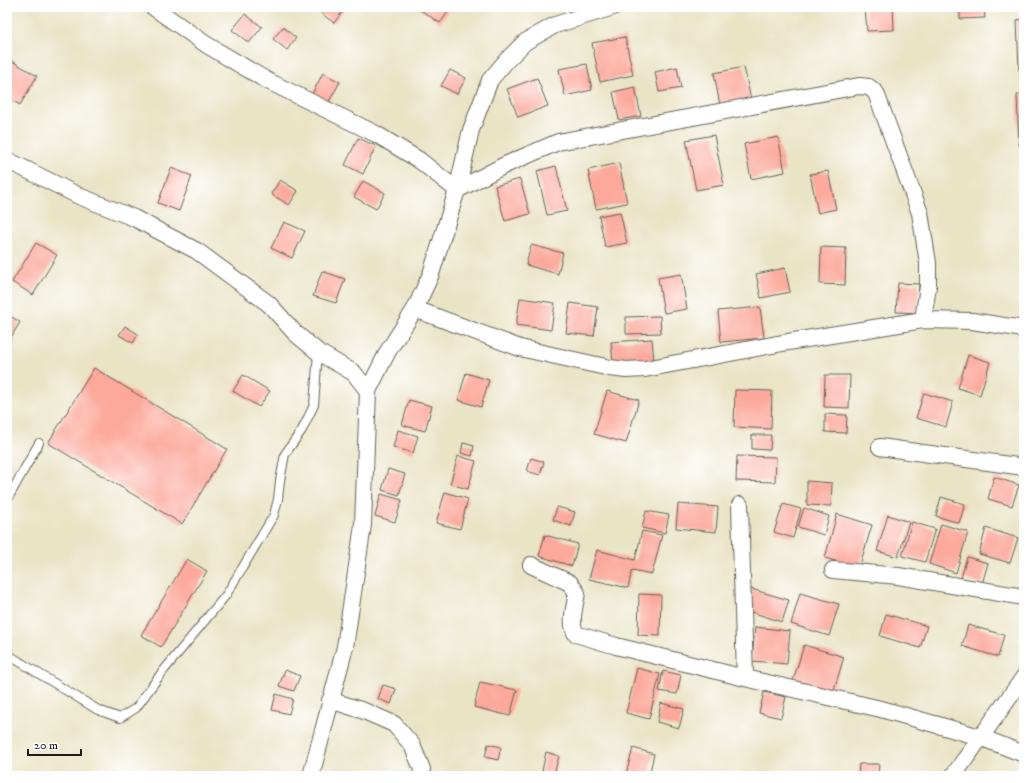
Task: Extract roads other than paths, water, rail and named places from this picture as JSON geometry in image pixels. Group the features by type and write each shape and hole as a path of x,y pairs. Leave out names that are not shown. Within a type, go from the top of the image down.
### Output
{"street":[{"path":"153,7 207,45 266,80 376,134 419,160 457,190"},
{"path":"311,776 345,647 364,525 368,391 388,351 415,309 431,274 457,190 471,130 490,80 525,42 555,25 612,7"},
{"path":"457,190 505,165 558,142 859,86 869,87 876,92 920,214 928,262 928,286 923,320"},
{"path":"7,160 79,196 134,218 197,251 269,304 296,333 318,352 354,373 368,391"},
{"path":"415,309 520,348 603,367 626,370 645,369 788,342 923,320 972,321 1024,329"},
{"path":"880,447 1024,467"},
{"path":"740,505 745,678"},
{"path":"531,565 570,583 577,593 573,621 573,629 576,634 616,646 745,678 881,709 980,737 1024,754"},
{"path":"833,570 898,576 1024,597"},
{"path":"953,776 1024,677"},
{"path":"330,700 364,711 394,724 412,745 422,769 421,776"}],"lane":[{"path":"7,654 98,710 120,718 136,708 160,675 226,595 274,515 285,454 302,430 314,405 318,352"},
{"path":"7,500 39,443"}]}
